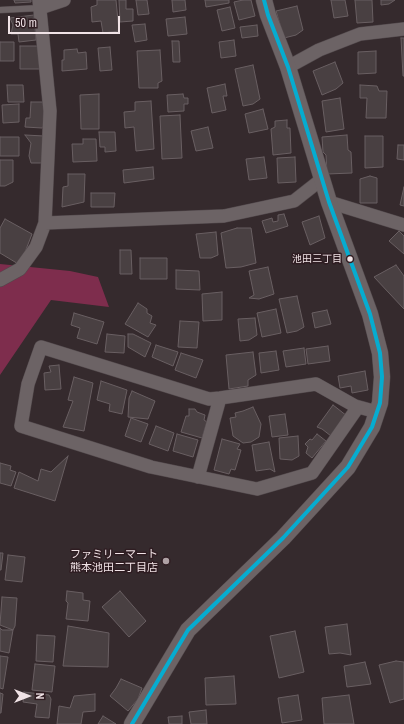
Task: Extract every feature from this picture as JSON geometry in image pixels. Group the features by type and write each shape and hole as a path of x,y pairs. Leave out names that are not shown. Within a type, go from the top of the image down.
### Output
{"street":[{"path":"0,280 20,269 36,247 46,222 50,111 39,4 64,0"},
{"path":"132,724 188,630 283,538 348,467 372,427 380,404 382,377 380,353 370,314 329,202 288,67 268,15 264,0"},
{"path":"288,67 319,50 360,34 404,28"},
{"path":"46,222 224,216 294,201 322,179"},
{"path":"329,202 404,225"},
{"path":"358,407 312,474 257,489 151,467 21,426 28,384 41,346 209,399 316,384 358,407 377,412"},
{"path":"198,477 220,398"}],"lane":[{"path":"0,10 39,4"}],"shaded area":[{"path":"0,264 70,271 98,277 109,307 51,300 0,375"}],"building":[{"path":"14,0 31,0 31,2 15,3"},
{"path":"97,0 116,0 119,31 103,33 101,21 92,22 91,7 97,5"},
{"path":"119,0 126,0 126,9 133,9 133,21 120,22"},
{"path":"136,0 147,0 149,14 138,15"},
{"path":"172,0 185,0 186,10 173,12"},
{"path":"205,0 229,0 229,3 206,7"},
{"path":"251,0 255,16 239,20 234,2"},
{"path":"331,0 345,0 348,16 334,18"},
{"path":"355,0 372,0 373,22 357,23"},
{"path":"381,0 395,0 389,4 381,5"},
{"path":"297,6 303,30 296,35 284,38 276,11"},
{"path":"230,7 235,28 222,31 217,10"},
{"path":"34,15 36,40 19,42 18,34 11,34 13,25 10,18"},
{"path":"185,17 187,34 168,36 166,19"},
{"path":"145,24 147,40 135,42 132,25"},
{"path":"257,25 258,36 242,38 240,27"},
{"path":"401,38 404,38 404,76 403,76"},
{"path":"234,40 236,56 221,58 219,42"},
{"path":"172,41 179,41 180,62 173,62"},
{"path":"0,42 14,42 14,61 0,61"},
{"path":"20,46 41,46 41,69 20,69"},
{"path":"110,47 112,70 100,71 98,48"},
{"path":"77,49 78,53 86,52 87,69 62,71 64,50"},
{"path":"160,50 162,81 158,83 158,88 139,88 137,51"},
{"path":"376,51 376,73 358,74 358,52"},
{"path":"335,62 343,83 336,89 322,95 313,71"},
{"path":"253,65 260,99 253,104 243,106 235,69"},
{"path":"225,84 227,96 223,96 226,110 212,113 207,88"},
{"path":"7,85 23,85 24,102 8,102"},
{"path":"360,85 377,86 379,91 387,91 386,118 366,118 367,98 360,98"},
{"path":"99,94 99,129 81,129 80,95"},
{"path":"183,94 184,98 188,98 188,104 184,104 184,111 168,112 167,95"},
{"path":"340,98 344,129 326,132 322,101"},
{"path":"151,101 154,149 136,151 134,127 125,128 124,112 135,111 135,102"},
{"path":"31,102 47,102 46,123 42,128 25,127 26,118 30,118"},
{"path":"19,104 19,122 3,123 2,105"},
{"path":"263,109 268,129 249,133 245,114"},
{"path":"180,115 182,158 162,159 160,116"},
{"path":"287,120 287,128 290,128 291,153 273,155 271,129 275,127 275,121"},
{"path":"208,127 213,148 196,151 191,131"},
{"path":"99,132 115,132 116,151 105,152 105,147 100,147"},
{"path":"25,135 44,136 44,163 31,163 29,156 31,143"},
{"path":"347,135 348,150 351,152 352,173 327,174 326,155 323,152 322,137"},
{"path":"365,136 383,136 383,167 365,168"},
{"path":"0,137 19,137 19,156 0,156"},
{"path":"83,139 96,139 97,161 73,162 72,144 83,144"},
{"path":"398,145 404,145 404,160 397,159"},
{"path":"264,157 267,178 249,180 246,159"},
{"path":"295,157 296,182 278,183 277,158"},
{"path":"0,160 13,160 13,182 5,186 0,186"},
{"path":"153,167 154,179 124,183 123,170"},
{"path":"68,174 85,174 84,202 62,207 63,187 68,186"},
{"path":"370,176 377,178 377,203 360,203 360,179"},
{"path":"404,187 404,206 400,205"},
{"path":"91,193 115,193 114,207 91,207"},
{"path":"284,214 288,226 266,233 262,221 272,218 273,222 278,221 278,215"},
{"path":"319,216 325,238 310,245 302,222"},
{"path":"5,219 32,234 20,265 0,253 0,228"},
{"path":"237,228 251,228 256,263 241,267 226,268 221,233"},
{"path":"399,231 404,236 404,254 389,241"},
{"path":"216,232 218,255 211,258 200,258 196,234"},
{"path":"120,250 131,250 132,274 120,274"},
{"path":"140,258 167,258 167,279 140,279"},
{"path":"396,265 404,276 404,309 374,277"},
{"path":"268,267 274,294 259,299 249,298 254,295 249,271"},
{"path":"176,270 199,271 200,290 176,289"},
{"path":"222,292 222,320 203,321 202,294"},
{"path":"297,296 304,327 297,331 287,333 279,299"},
{"path":"138,303 147,309 147,313 152,316 150,323 156,325 148,337 125,324"},
{"path":"276,309 281,333 262,337 257,313"},
{"path":"327,310 331,324 315,328 312,313"},
{"path":"74,313 104,322 97,344 77,338 80,328 71,325"},
{"path":"255,318 257,335 249,340 240,341 238,319"},
{"path":"180,321 199,322 197,348 178,347"},
{"path":"107,334 125,336 124,353 105,352"},
{"path":"128,334 133,334 151,343 145,357 128,347"},
{"path":"156,345 178,352 173,366 152,357"},
{"path":"328,346 330,361 308,364 306,349"},
{"path":"304,348 306,364 286,367 283,351"},
{"path":"276,351 279,370 261,373 259,353"},
{"path":"253,352 256,375 248,380 248,386 229,389 226,355"},
{"path":"181,353 203,360 196,378 175,370"},
{"path":"59,365 61,389 45,390 44,373 51,372 49,366"},
{"path":"365,371 368,390 352,393 351,386 340,388 338,376"},
{"path":"74,377 93,383 84,431 63,427 73,401 68,400"},
{"path":"101,381 127,390 122,414 109,411 110,404 97,400"},
{"path":"132,391 155,401 148,419 128,417 129,398"},
{"path":"333,405 347,416 331,436 317,427"},
{"path":"253,407 261,424 259,437 251,442 243,443 233,436 230,418 236,417 235,413"},
{"path":"189,409 195,409 197,412 205,415 204,420 207,422 202,438 181,432 186,416 189,416"},
{"path":"285,414 288,435 272,437 269,416"},
{"path":"131,418 148,424 141,442 125,436"},
{"path":"156,426 174,433 168,451 149,444"},
{"path":"177,434 198,440 193,457 173,451"},
{"path":"317,434 326,441 312,458 306,453 308,447 305,444 310,439 312,440"},
{"path":"298,436 299,456 292,460 280,459 279,438"},
{"path":"222,439 240,444 237,449 241,450 235,470 231,469 229,474 214,470"},
{"path":"269,442 275,472 270,469 256,471 252,445"},
{"path":"68,456 55,501 14,488 19,472 38,481 41,469 51,472"},
{"path":"0,463 11,466 10,470 16,472 11,486 0,483"},
{"path":"0,553 3,553 1,570 0,570"},
{"path":"8,555 25,557 22,582 5,580"},
{"path":"67,591 83,593 83,600 90,601 88,621 66,619 68,603 66,601"},
{"path":"120,591 146,621 129,637 102,607"},
{"path":"2,597 17,598 15,626 13,630 0,625"},
{"path":"347,624 351,655 340,653 329,654 325,627"},
{"path":"68,626 109,633 108,667 63,666"},
{"path":"0,628 2,630 13,630 9,653 0,651"},
{"path":"295,631 304,672 279,678 270,636"},
{"path":"37,635 55,636 53,662 36,661"},
{"path":"0,656 8,657 3,689 0,688"},
{"path":"396,661 404,662 404,699 390,703 379,665"},
{"path":"365,662 371,684 347,687 344,666"},
{"path":"35,664 55,666 52,692 32,690"},
{"path":"234,676 236,704 206,705 205,678"},
{"path":"121,679 142,688 138,699 128,711 110,696"},
{"path":"24,692 49,695 51,699 49,718 35,717 37,704 23,702"},
{"path":"0,693 3,694 1,713 0,713"},
{"path":"95,694 95,711 83,712 81,724 57,724 59,706 70,708 74,696"},
{"path":"298,695 302,720 282,723 278,698"},
{"path":"349,695 354,724 324,724 322,698"},
{"path":"206,710 207,724 191,724 189,712"},
{"path":"103,716 116,724 98,724"},
{"path":"182,716 182,724 169,724 168,717"}],"transit line":[{"path":"132,724 188,630 283,538 348,467 372,427 380,403 382,377 380,353 370,314 329,202 288,67 268,15 264,0"}],"place":[{"name":"池田三丁目","path":"350,259"},
{"name":"ファミリーマート 熊本池田二丁目店","path":"166,561"}]}
